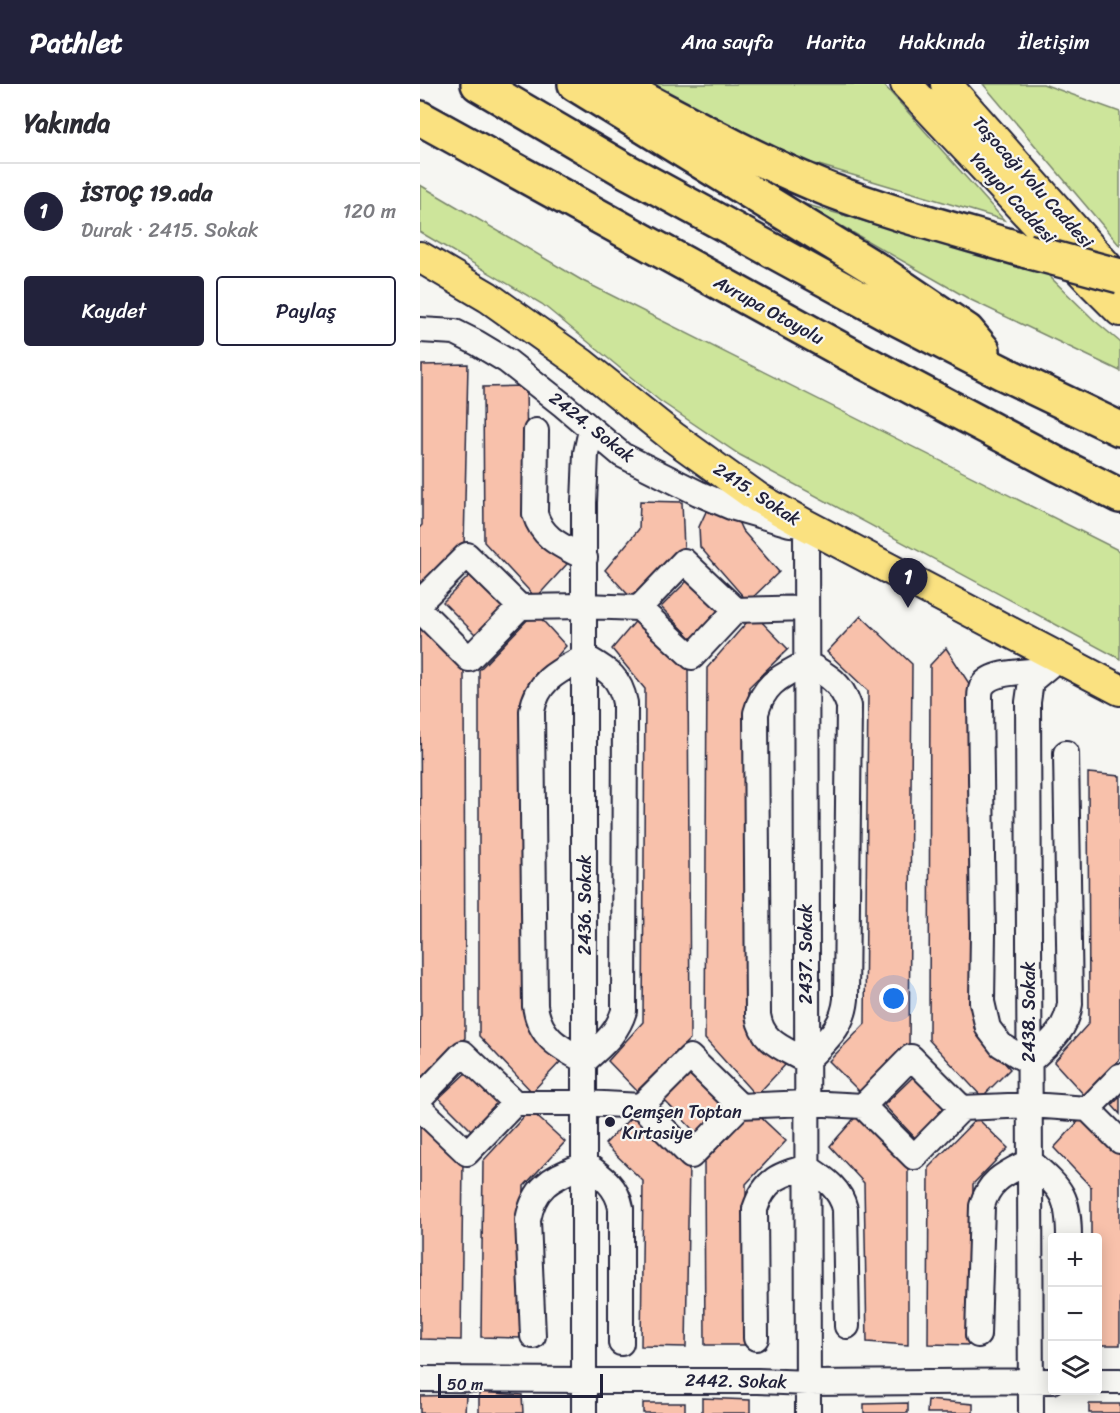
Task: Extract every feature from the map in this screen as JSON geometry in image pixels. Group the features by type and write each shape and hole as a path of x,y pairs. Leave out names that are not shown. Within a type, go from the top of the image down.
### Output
{"highway":[{"path":"477,84 623,169 894,318 1120,429"},
{"path":"575,84 874,268 967,331 1001,372"},
{"path":"615,84 694,126 824,188 891,211 1120,276"},
{"name":"Avrupa Otoyolu","path":"420,118 851,355 1120,496"}],"main road":[{"name":"Yanyol Caddesi","path":"906,84 1120,311"},
{"name":"Taşocağı Yolu Caddesi","path":"946,84 1120,281"},
{"name":"2415. Sokak","path":"420,257 488,297 581,363 682,444 759,498 1052,664 1120,690"}],"street":[{"name":"2424. Sokak","path":"420,330 455,332 507,361 622,455 731,507 771,520 806,525"},
{"name":"2436. Sokak","path":"584,1413 584,503 586,453 591,430"},
{"path":"536,431 535,514 538,522 552,540 585,558"},
{"name":"2437. Sokak","path":"806,525 808,1413"},
{"path":"420,602 467,555 520,607"},
{"path":"639,608 684,561 736,610 806,608"},
{"path":"420,610 469,659 520,607 639,608 692,657 736,610"},
{"path":"585,657 615,677 620,684 626,703 624,1011 621,1022 612,1035 585,1061 550,1040 536,1014 532,711 534,701 546,681 555,673 585,657"},
{"path":"806,663 828,676 841,688 849,706 849,718 844,1011 835,1030 806,1061 768,1039 761,1028 758,1015 756,713 759,702 770,684 806,663"},
{"path":"1052,664 990,678 982,686 980,699 982,1002 988,1028 1000,1045 1029,1062 1061,1030 1070,1004 1066,753"},
{"name":"2438. Sokak","path":"1031,1413 1042,1381 1030,1161 1028,702 1031,681 1052,664"},
{"path":"420,1098 463,1053 515,1103 641,1106 692,1156 741,1106 807,1103 863,1106 914,1156 962,1108 1030,1106 1088,1109 1120,1141"},
{"path":"641,1106 690,1057 741,1106"},
{"path":"863,1106 911,1058 962,1108"},
{"path":"1088,1109 1120,1076"},
{"path":"420,1108 467,1153 515,1103"},
{"path":"978,1335 982,1206 993,1183 1030,1161 1055,1183 1065,1200 1070,1233"},
{"path":"533,1336 528,1220 531,1208 536,1196 552,1179 585,1164 616,1192 621,1208 621,1343"},
{"path":"756,1338 755,1209 765,1189 773,1180 783,1174 807,1167 836,1189 845,1209 847,1326"},
{"name":"2442. Sokak","path":"420,1379 758,1380 808,1383 1042,1381"},
{"path":"1102,1381 1120,1382"}],"green space":[{"path":"648,84 883,84 1004,220 795,158 675,101"},
{"path":"983,84 1043,84 1120,112 1120,246"},
{"path":"420,185 583,281 1120,551 1120,659 740,455 660,401 542,304 420,232"},
{"path":"801,203 1047,274 1120,342 1120,371 971,300"}],"building":[{"path":"468,364 464,546 420,592 422,365"},
{"path":"526,386 528,526 567,564 536,598 484,542 483,387"},
{"path":"640,501 682,502 684,549 635,602 605,570 639,529"},
{"path":"710,503 736,517 742,530 779,572 748,602 700,547 699,527"},
{"path":"473,572 510,610 480,639 443,602"},
{"path":"691,577 727,615 697,644 661,607"},
{"path":"535,612 566,646 526,692 527,1023 562,1060 532,1092 479,1036 479,670"},
{"path":"754,614 788,649 749,687 748,1023 786,1064 756,1096 705,1039 707,668"},
{"path":"861,616 912,664 909,1047 862,1094 829,1061 865,1024 868,691 827,652"},
{"path":"638,618 688,670 690,1039 637,1091 608,1061 643,1022 645,689 612,649"},
{"path":"420,625 464,669 465,1038 420,1086 421,1016"},
{"path":"946,648 970,685 974,1028 1010,1069 982,1097 929,1040 930,665"},
{"path":"1088,773 1120,776 1120,1059 1085,1096 1054,1062 1089,1023"},
{"path":"470,1069 506,1106 476,1135 439,1098"},
{"path":"693,1070 730,1108 700,1137 663,1099"},
{"path":"914,1076 951,1113 920,1143 884,1105"},
{"path":"1120,1097 1120,1114 1112,1105"},
{"path":"530,1110 565,1142 524,1186 522,1338 481,1337 483,1161"},
{"path":"753,1110 786,1141 746,1184 747,1345 705,1345 704,1162"},
{"path":"637,1111 689,1162 686,1347 641,1346 643,1181 605,1144"},
{"path":"860,1112 908,1165 908,1345 867,1342 864,1183 830,1146"},
{"path":"1085,1114 1120,1150 1120,1345 1102,1345 1102,1233 1091,1233 1091,1187 1054,1148"},
{"path":"977,1118 1008,1148 973,1184 972,1345 928,1344 929,1167"},
{"path":"420,1119 463,1159 461,1340 420,1339"},
{"path":"479,1392 522,1395 523,1413 479,1413"},
{"path":"466,1395 465,1413 420,1413 420,1396"},
{"path":"702,1398 750,1400 750,1413 702,1413"},
{"path":"928,1400 973,1404 973,1413 927,1413"},
{"path":"643,1403 685,1403 685,1413 643,1413"},
{"path":"908,1403 908,1413 864,1413 864,1404"},
{"path":"1089,1404 1120,1404 1120,1413 1089,1413"}],"place":[{"name":"İSTOÇ 19.ada","path":"908,608"},
{"name":"Cemşen Toptan Kırtasiye","path":"610,1122"}]}
